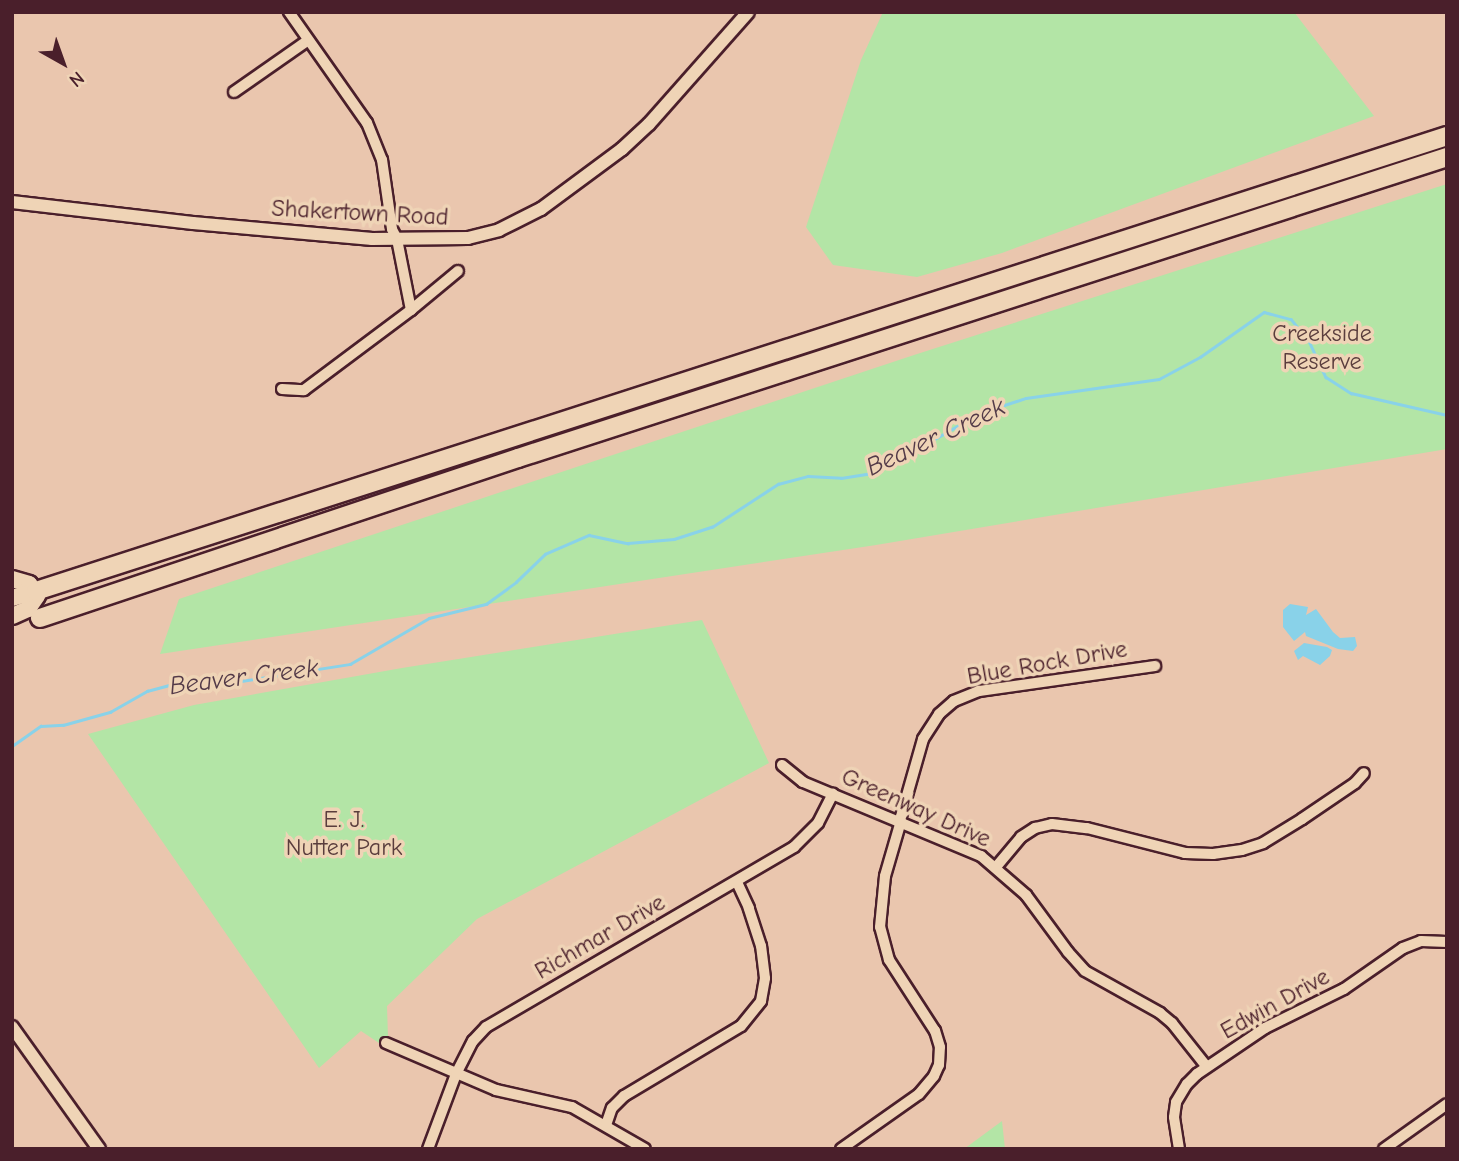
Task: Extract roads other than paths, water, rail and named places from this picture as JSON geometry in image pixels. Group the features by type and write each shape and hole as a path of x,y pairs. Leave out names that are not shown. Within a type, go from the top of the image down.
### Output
{"highway":[{"path":"20,596 1447,136"},
{"path":"12,626 506,462 1447,157"},
{"path":"12,579 22,580 20,596"},
{"path":"12,616 34,603 20,596"}],"street":[{"path":"289,12 367,122 382,160 392,229 397,239 411,310"},
{"name":"Shakertown Road","path":"12,202 193,223 397,239 468,238 516,223 591,174 639,134 748,12"},
{"path":"234,92 307,41"},
{"path":"282,389 304,390 411,310 458,271"},
{"name":"Blue Rock Drive","path":"841,1149 919,1094 934,1076 939,1065 940,1047 935,1031 889,960 880,928 885,876 900,821 923,739 939,714 954,701 979,691 1155,666"},
{"name":"Greenway Drive","path":"782,765 803,782 958,845 996,867 1026,895 1085,971 1160,1013 1172,1023 1208,1067"},
{"path":"996,867 1021,837 1035,828 1052,824 1087,828 1185,853 1213,854 1242,850 1263,843 1302,819 1355,783 1364,773"},
{"name":"Richmar Drive","path":"428,1149 456,1074 473,1041 491,1023 737,882 803,840 818,823 834,794"},
{"path":"606,1125 612,1108 624,1096 741,1026 761,1001 765,978 761,946 749,908 737,882"},
{"name":"Edwin Drive","path":"1179,1149 1174,1117 1176,1102 1186,1084 1208,1067 1265,1028 1344,989 1403,948 1420,941 1447,942"},
{"path":"12,1027 99,1149"},
{"path":"386,1043 496,1090 564,1104 645,1149"},
{"path":"1384,1149 1447,1104"}],"water":[{"path":"1290,604 1308,607 1306,615 1316,609 1333,632 1340,638 1355,637 1357,646 1353,651 1338,649 1306,636 1305,632 1294,641 1283,627 1283,610"},
{"path":"1304,643 1327,647 1332,650 1330,656 1320,665 1303,656 1298,660 1294,651"}],"waterway":[{"name":"Beaver Creek","path":"12,746 41,726 63,725 110,712 147,691 185,681 216,685 350,664 429,618 486,604 516,582 545,554 589,535 628,543 674,539 712,527 778,484 808,476 841,478 877,472 980,413 1026,398 1159,379 1200,357 1264,312 1291,319 1309,341 1326,377 1351,393 1447,415"}],"park label":[{"name":"Creekside Reserve","path":"1322,348"},
{"name":"E. J. Nutter Park","path":"344,834"}]}
